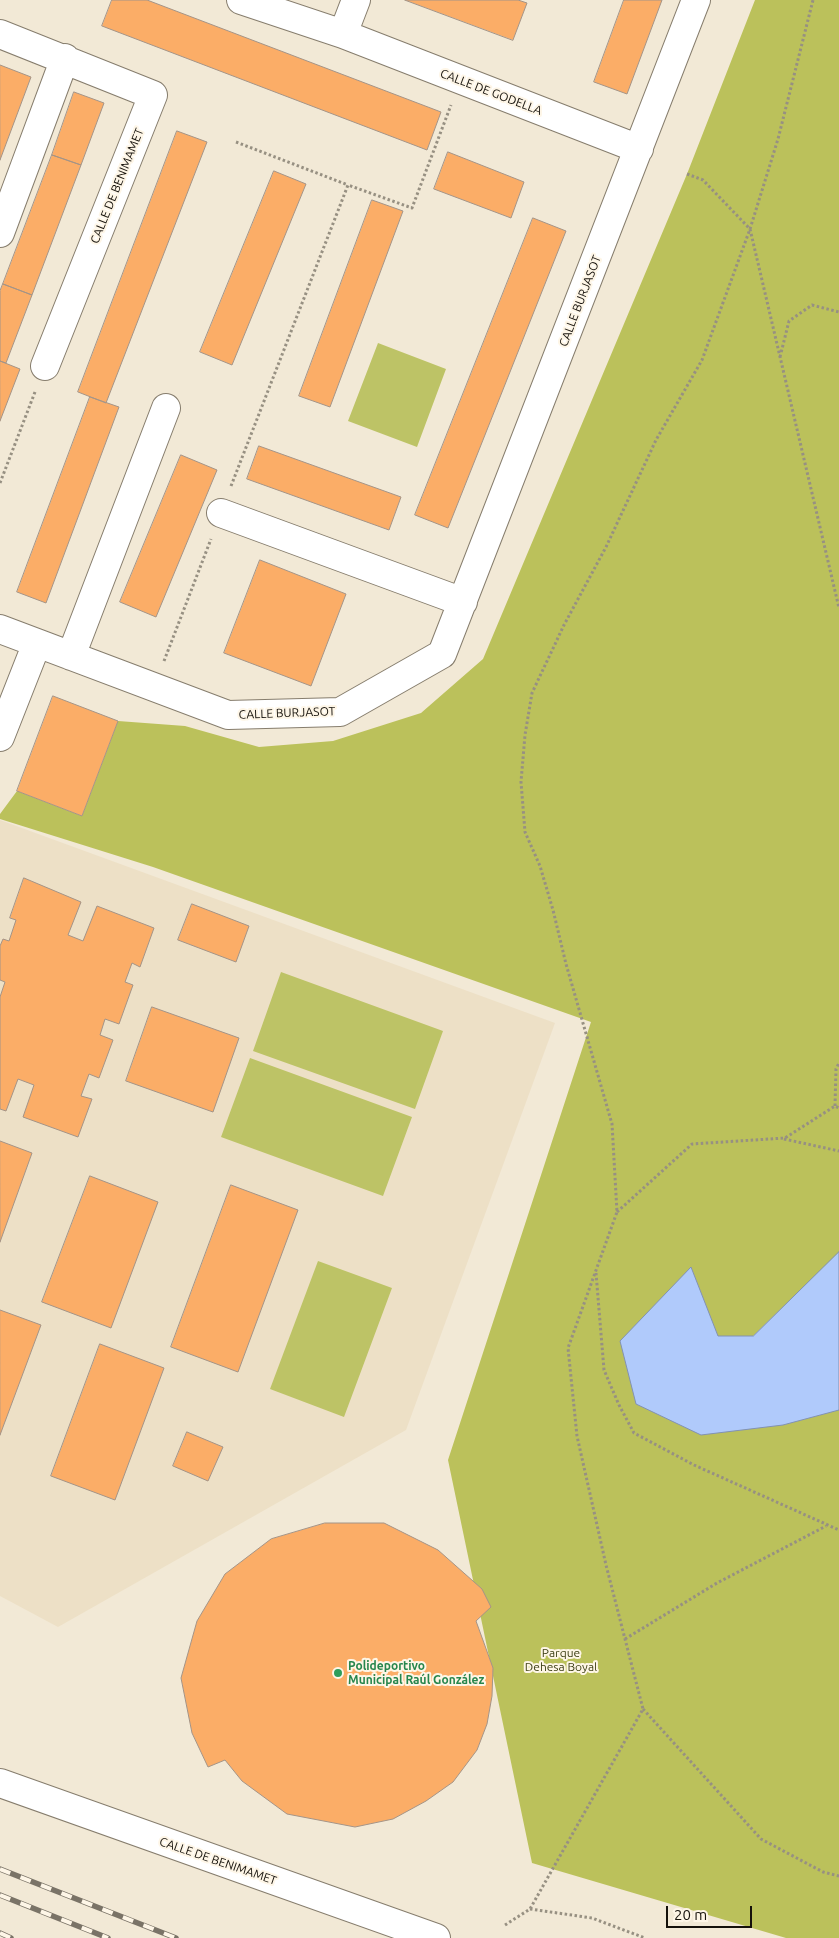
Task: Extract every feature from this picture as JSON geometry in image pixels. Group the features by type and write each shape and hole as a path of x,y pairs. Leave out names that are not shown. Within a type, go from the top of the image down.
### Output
{"street":[{"name":"CALLE DE GODELLA","path":"241,0 343,34 640,149"},
{"path":"343,34 356,0"},
{"name":"CALLE BURJASOT","path":"0,629 228,715 340,712 442,654 640,149 696,0"},
{"name":"CALLE DE BENIMAMET","path":"0,34 65,58 153,95 45,366"},
{"path":"0,233 65,58"},
{"path":"71,656 166,408"},
{"path":"221,513 463,602"},
{"path":"0,737 37,643"},
{"name":"CALLE DE BENIMAMET","path":"0,1783 436,1938"}],"path":[{"path":"813,0 778,139 750,230 702,360 656,440 606,547 564,625 532,693 525,735 521,782 525,832 540,866 612,1124 617,1212 568,1348 577,1436 643,1709 761,1839 823,1872 839,1876"},
{"path":"236,142 412,208 452,102"},
{"path":"687,174 703,180 750,230 839,608"},
{"path":"153,687 348,185"},
{"path":"780,358 788,321 812,305 839,312"},
{"path":"0,483 45,366"},
{"path":"835,1106 836,1069 839,1063"},
{"path":"617,1212 692,1144 785,1138 835,1106"},
{"path":"835,1106 839,1108"},
{"path":"778,1138 839,1151"},
{"path":"596,1270 604,1370 618,1405 634,1433 694,1465 839,1530"},
{"path":"625,1639 717,1583 827,1525"},
{"path":"505,1925 530,1909 643,1709"},
{"path":"530,1909 592,1918 645,1938"}],"shaded area":[{"path":"0,820 555,1023 406,1430 58,1627 0,1596"}],"green space":[{"name":"Parque Dehesa Boyal","path":"755,0 839,0 839,1938 786,1938 532,1863 448,1460 591,1022 153,867 0,819 0,814 17,791 82,816 118,721 185,726 259,747 333,741 421,713 483,659 687,174"},
{"path":"378,343 446,369 417,447 348,421"},
{"path":"281,972 443,1031 415,1109 253,1051"},
{"path":"250,1058 412,1117 383,1196 221,1137"},
{"path":"318,1261 392,1288 344,1417 270,1389"}],"water":[{"path":"839,1252 839,1410 783,1425 701,1435 636,1404 620,1341 691,1267 718,1336 753,1336"}],"building":[{"path":"112,0 147,0 441,112 427,150 102,26"},
{"path":"405,0 518,0 527,3 513,40"},
{"path":"624,0 662,0 627,94 594,82"},
{"path":"0,65 31,77 0,160"},
{"path":"74,92 104,103 81,165 52,155"},
{"path":"177,131 207,142 106,403 78,392"},
{"path":"448,152 524,182 511,218 434,189"},
{"path":"52,155 81,165 32,295 3,284"},
{"path":"274,171 306,184 232,365 200,352"},
{"path":"372,200 403,211 330,407 299,396"},
{"path":"533,218 566,231 448,528 415,515"},
{"path":"3,284 32,295 6,363 0,361 0,291"},
{"path":"0,361 20,369 0,421"},
{"path":"90,397 119,407 46,603 17,592"},
{"path":"259,446 401,497 389,530 247,479"},
{"path":"181,455 217,470 156,617 120,602"},
{"path":"260,560 346,594 311,686 224,653"},
{"path":"53,696 118,721 82,816 17,791"},
{"path":"24,878 81,902 68,935 83,941 97,906 154,928 140,967 132,963 125,982 133,985 119,1024 105,1019 100,1035 113,1040 99,1078 89,1074 81,1096 92,1099 78,1137 23,1117 34,1085 18,1079 6,1111 0,1109 0,997 5,982 0,980 0,946 3,939 9,941 16,920 10,918"},
{"path":"192,904 249,926 236,962 178,940"},
{"path":"152,1007 239,1038 213,1112 126,1081"},
{"path":"0,1141 32,1153 0,1242"},
{"path":"90,1176 158,1202 111,1328 42,1302"},
{"path":"231,1185 298,1210 238,1372 171,1347"},
{"path":"0,1310 41,1325 0,1435"},
{"path":"100,1344 164,1368 115,1500 51,1476"},
{"path":"187,1432 223,1447 208,1481 173,1466"},
{"name":"Polideportivo Municipal Raúl González","path":"325,1523 384,1523 438,1550 482,1589 491,1607 476,1621 493,1668 492,1696 487,1724 477,1750 453,1782 426,1801 393,1819 355,1827 287,1814 242,1781 225,1760 208,1767 192,1733 181,1678 197,1621 225,1574 271,1539"}],"railway":[{"path":"0,1869 176,1938"},
{"path":"0,1895 108,1938"},
{"path":"0,1933 11,1938"}],"place":[{"name":"Polideportivo Municipal Raúl González","path":"338,1673"}]}
